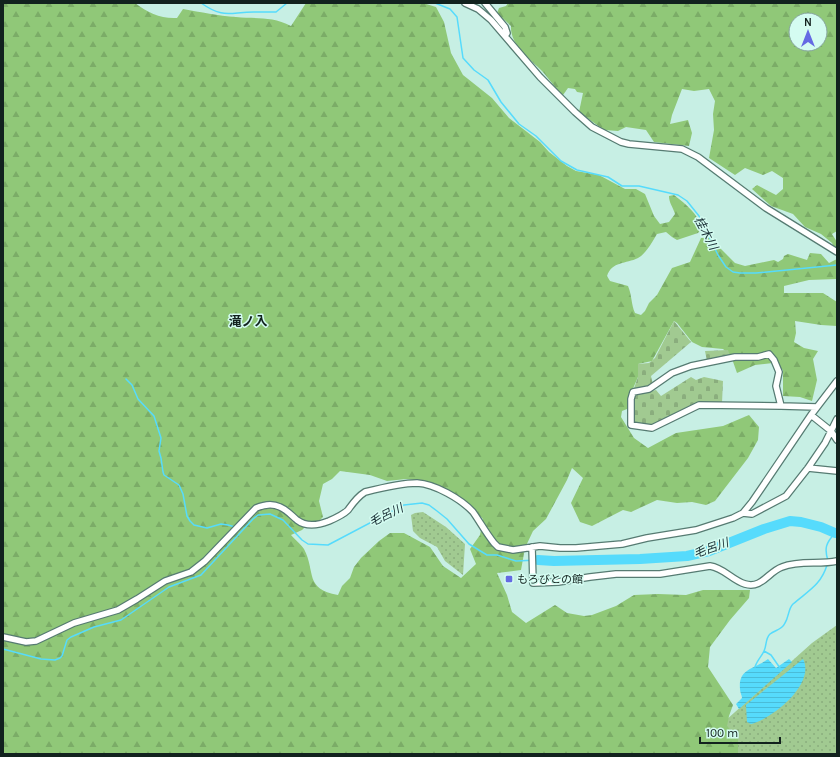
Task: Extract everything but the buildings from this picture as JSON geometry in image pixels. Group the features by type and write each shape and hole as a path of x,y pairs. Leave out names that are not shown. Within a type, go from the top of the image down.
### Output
{"street":[{"path":"465,3 487,16 540,77 592,127 620,142 674,148 687,151 698,157 766,208 837,252"},
{"path":"485,3 507,30 505,36"},
{"path":"781,406 776,386 779,372 769,354 758,357 734,357 681,369 649,389 633,392 631,399 631,425 652,428 699,405 817,407"},
{"path":"3,637 26,642 36,641 74,623 118,610 165,581 191,572 205,561 256,508 263,505 280,506 298,521 310,525 320,524 338,517 365,492 412,483 421,484 443,491 464,504 474,514 498,547 513,550 532,548 576,548 622,544 647,538 696,530 733,518 743,513 766,482 811,415 837,381"},
{"path":"811,415 832,431 837,440"},
{"path":"743,513 752,514 784,498 808,468 832,431 837,418"},
{"path":"808,468 837,471"},
{"path":"532,548 533,582 542,583 616,574 660,574 710,566 716,567 745,584 752,585 762,583 775,570 789,564 837,561"}],"green space":[{"path":"3,3 135,3 145,10 160,16 171,18 177,18 183,9 223,16 271,19 291,26 306,3 423,3 436,7 444,22 451,53 463,75 492,98 509,118 540,142 549,152 576,171 599,175 625,189 636,189 645,194 654,216 660,224 669,222 675,214 669,196 674,195 687,206 697,218 702,228 698,233 677,240 666,232 657,234 644,254 633,260 616,265 609,271 607,276 610,281 628,286 635,313 641,315 645,311 649,303 657,295 672,268 690,262 701,238 710,238 735,263 745,266 774,260 778,262 788,254 807,260 810,253 821,254 829,263 837,259 837,279 809,280 784,286 784,293 823,293 837,302 837,326 795,321 796,333 794,342 804,348 818,351 813,359 817,380 812,401 800,397 783,396 783,370 773,363 755,365 737,373 731,356 723,349 702,347 692,342 674,321 652,361 638,364 638,377 628,400 627,409 622,411 621,417 634,438 648,448 676,433 723,426 749,415 759,427 758,440 748,458 715,501 706,505 692,502 677,503 657,500 631,512 623,510 592,526 580,522 571,503 583,478 572,468 546,519 533,531 525,548 521,570 497,573 507,595 512,612 526,623 555,605 567,613 584,616 592,615 616,606 634,595 686,595 703,590 750,590 749,598 710,647 708,667 733,705 727,726 738,738 738,754 3,754","holes":["340,471 370,475 387,481 406,479 429,482 450,491 466,502 483,519 480,535 470,549 476,564 461,578 443,566 430,547 404,533 390,533 361,558 354,567 350,578 342,586 338,595 320,589 315,584 308,557 304,549 291,535 302,530 311,521 319,521 323,517 319,501 323,484 332,479"]},
{"path":"508,3 837,3 837,231 832,234 837,242 837,250 832,243 821,234 805,227 793,214 771,206 752,189 757,185 776,195 783,189 783,178 772,171 763,175 745,168 735,175 709,158 714,130 713,114 715,101 709,89 694,91 682,89 672,115 670,124 688,120 692,133 689,146 654,142 646,130 626,127 618,131 604,130 579,112 583,93 577,92 575,89 568,88 563,95 543,72 525,55 513,39 511,26 497,13 499,8 506,6"},
{"path":"674,321 691,342 651,376 653,385 633,391 638,377 638,364 649,363 655,358"},
{"path":"728,350 730,356 707,361 705,351"},
{"path":"691,377 696,380 704,377 723,381 722,403 698,403 652,426 633,424 632,399 636,395 656,390 661,396"},
{"path":"423,512 446,527 465,544 463,575 445,561 437,547 420,538 413,531 411,515"},
{"path":"837,625 837,754 724,754 725,721 812,643"}],"water":[{"path":"768,659 776,668 789,659 792,662 739,709 736,704 742,698 740,682 742,677 748,670"},
{"path":"803,659 805,669 803,679 798,689 790,699 780,708 760,721 751,724 747,722 746,705"}],"waterway":[{"path":"201,3 215,11 227,14 276,12 287,3"},
{"name":"桂木川","path":"435,3 450,9 457,17 463,58 474,70 488,80 501,102 519,124 536,136 561,161 577,170 608,177 622,186 639,186 678,195 687,201 699,216 718,255 726,267 733,272 756,273 837,265"},
{"path":"126,379 132,385 138,399 154,416 161,438 159,451 164,475 179,485 183,494 187,516 190,521 194,525 207,528 221,524 235,527"},
{"name":"毛呂川","path":"3,649 41,659 55,660 60,658 67,640 71,637 94,627 121,620 169,587 201,575 258,515 270,514 283,520 302,540 308,544 328,545 404,505 422,503 429,505 437,511 447,519 469,544 487,555 497,555 516,561 538,560"},
{"name":"毛呂川","path":"538,560 640,559 687,556 709,551 764,529 790,521 821,527 835,533"},
{"path":"828,561 826,549 832,537 835,533 837,533"},
{"path":"755,667 766,647 768,636 784,625 791,606 818,583 827,565"},
{"path":"764,651 771,655 780,668"}],"place":[{"name":"もろびとの館","path":"509,579"}],"district":[{"name":"滝ノ入","path":"248,321"}]}
